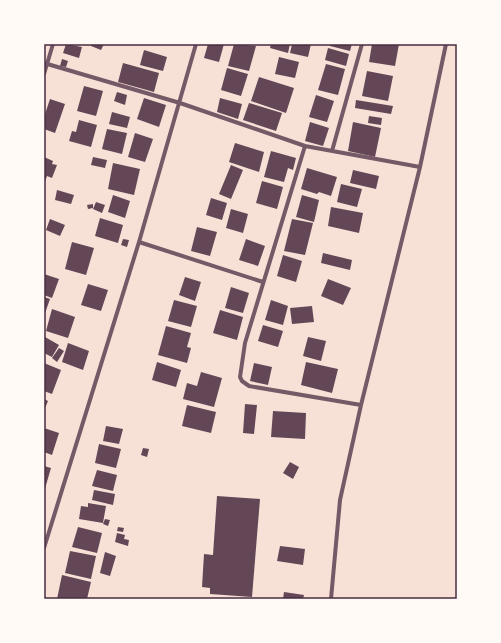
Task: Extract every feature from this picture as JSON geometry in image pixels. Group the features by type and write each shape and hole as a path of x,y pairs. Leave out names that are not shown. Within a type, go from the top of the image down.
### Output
{"street":[{"path":"44,74 46,63 53,44"},
{"path":"44,548 139,242 196,44"},
{"path":"332,151 362,44"},
{"path":"331,599 340,500 361,405 420,167 446,44"},
{"path":"46,63 180,103 305,146 420,167"},
{"path":"305,146 245,343 240,377 242,382 249,386 361,405"},
{"path":"139,242 263,282"}],"building":[{"path":"66,44 82,47 79,58 63,53"},
{"path":"91,44 104,44 101,50 91,46"},
{"path":"208,44 224,44 219,62 204,58"},
{"path":"234,44 256,46 249,71 228,66"},
{"path":"271,44 290,44 288,53 270,48"},
{"path":"292,44 311,44 308,57 290,53"},
{"path":"330,44 352,44 350,51 330,46"},
{"path":"372,44 399,44 395,66 369,62"},
{"path":"328,48 349,54 346,66 325,60"},
{"path":"144,50 167,57 163,71 140,65"},
{"path":"279,57 299,62 295,78 275,74"},
{"path":"62,59 68,61 66,67 60,66"},
{"path":"123,63 159,73 154,92 118,82"},
{"path":"326,64 345,69 338,95 318,90"},
{"path":"227,68 248,74 241,96 221,90"},
{"path":"367,71 393,76 388,101 362,96"},
{"path":"259,77 294,88 286,113 251,101"},
{"path":"84,86 103,91 96,116 77,111"},
{"path":"117,92 127,95 125,105 114,101"},
{"path":"316,95 334,101 327,122 309,117"},
{"path":"144,98 166,105 159,127 137,119"},
{"path":"220,98 242,104 238,119 217,112"},
{"path":"50,99 65,104 55,133 44,129 44,117"},
{"path":"356,100 393,106 391,114 355,108"},
{"path":"249,103 282,113 276,131 243,120"},
{"path":"112,112 130,117 127,128 109,124"},
{"path":"369,116 382,118 381,125 368,123"},
{"path":"79,120 97,125 91,147 69,141 72,131 76,132"},
{"path":"310,122 329,128 323,146 305,141"},
{"path":"353,122 381,128 375,157 348,151"},
{"path":"107,129 127,133 122,154 102,149"},
{"path":"135,133 153,139 145,162 128,157"},
{"path":"235,143 264,152 259,172 229,162"},
{"path":"271,151 296,158 293,170 288,168 284,182 264,177"},
{"path":"44,157 53,161 52,164 57,165 52,178 47,176 44,184"},
{"path":"93,157 107,160 105,168 91,165"},
{"path":"113,163 140,169 134,195 108,189"},
{"path":"231,165 243,170 231,199 219,194"},
{"path":"307,168 337,177 331,196 319,192 317,194 301,189"},
{"path":"353,170 379,176 376,189 350,183"},
{"path":"262,181 283,187 277,209 256,203"},
{"path":"341,184 362,189 357,207 337,202"},
{"path":"57,190 74,195 71,204 55,200"},
{"path":"113,195 130,201 125,218 108,212"},
{"path":"302,195 319,200 314,222 296,217"},
{"path":"211,198 227,203 222,220 206,215"},
{"path":"96,202 105,205 102,213 93,209"},
{"path":"93,204 93,208 88,209 87,205"},
{"path":"331,207 363,213 359,233 328,226"},
{"path":"231,209 248,214 243,233 226,228"},
{"path":"100,218 123,225 118,243 95,236"},
{"path":"50,219 65,225 60,236 46,230"},
{"path":"292,219 313,223 305,255 284,251"},
{"path":"197,227 217,232 210,256 191,251"},
{"path":"123,239 129,240 127,247 121,245"},
{"path":"246,239 265,246 258,266 239,260"},
{"path":"72,242 94,248 86,275 65,269"},
{"path":"323,253 352,260 350,270 321,263"},
{"path":"283,255 302,261 296,282 277,276"},
{"path":"44,274 59,279 52,298 44,295"},
{"path":"185,277 201,282 195,301 179,295"},
{"path":"328,279 351,288 343,305 321,296"},
{"path":"88,284 108,290 101,311 81,305"},
{"path":"231,287 249,293 243,313 225,308"},
{"path":"44,297 50,299 44,316"},
{"path":"174,300 197,306 191,327 168,321"},
{"path":"271,300 288,306 283,325 265,320"},
{"path":"312,306 314,322 292,324 290,308"},
{"path":"52,309 75,317 68,338 46,331"},
{"path":"220,310 243,317 237,340 213,333"},
{"path":"263,325 283,331 278,347 258,341"},
{"path":"166,326 191,333 187,347 191,348 187,363 158,355"},
{"path":"45,337 59,345 52,357 44,353"},
{"path":"308,337 326,341 321,361 303,356"},
{"path":"68,343 89,351 83,370 62,362"},
{"path":"59,348 64,351 57,362 52,358"},
{"path":"157,362 181,370 176,387 152,380"},
{"path":"306,362 338,369 332,393 301,385"},
{"path":"44,363 61,370 52,394 44,391"},
{"path":"254,363 272,367 268,385 250,381"},
{"path":"201,372 222,378 214,407 183,399 187,383 197,386"},
{"path":"44,399 48,401 45,408 44,408"},
{"path":"245,404 257,405 254,434 243,433"},
{"path":"187,405 216,412 211,433 182,426"},
{"path":"273,411 306,413 305,439 271,437"},
{"path":"106,426 123,429 119,444 103,441"},
{"path":"44,428 59,433 52,455 44,452"},
{"path":"99,444 121,449 116,468 95,463"},
{"path":"143,448 149,449 147,457 141,455"},
{"path":"290,462 299,467 293,479 283,473"},
{"path":"44,466 51,468 44,492"},
{"path":"97,470 117,475 113,491 92,486"},
{"path":"94,490 115,494 113,505 92,500"},
{"path":"217,496 260,499 252,597 210,594 210,588 202,587 204,554 213,555"},
{"path":"88,503 106,506 103,523 79,519 81,506 88,507"},
{"path":"105,519 110,520 108,526 103,524"},
{"path":"78,527 102,533 97,553 72,547"},
{"path":"118,527 124,528 123,532 117,531"},
{"path":"117,533 125,535 124,539 129,540 128,546 115,542"},
{"path":"280,546 305,549 303,565 277,561"},
{"path":"70,551 96,556 91,579 65,573"},
{"path":"105,552 116,556 110,576 100,573"},
{"path":"62,575 91,582 87,599 57,599"},
{"path":"284,592 304,595 303,599 283,599"}]}
